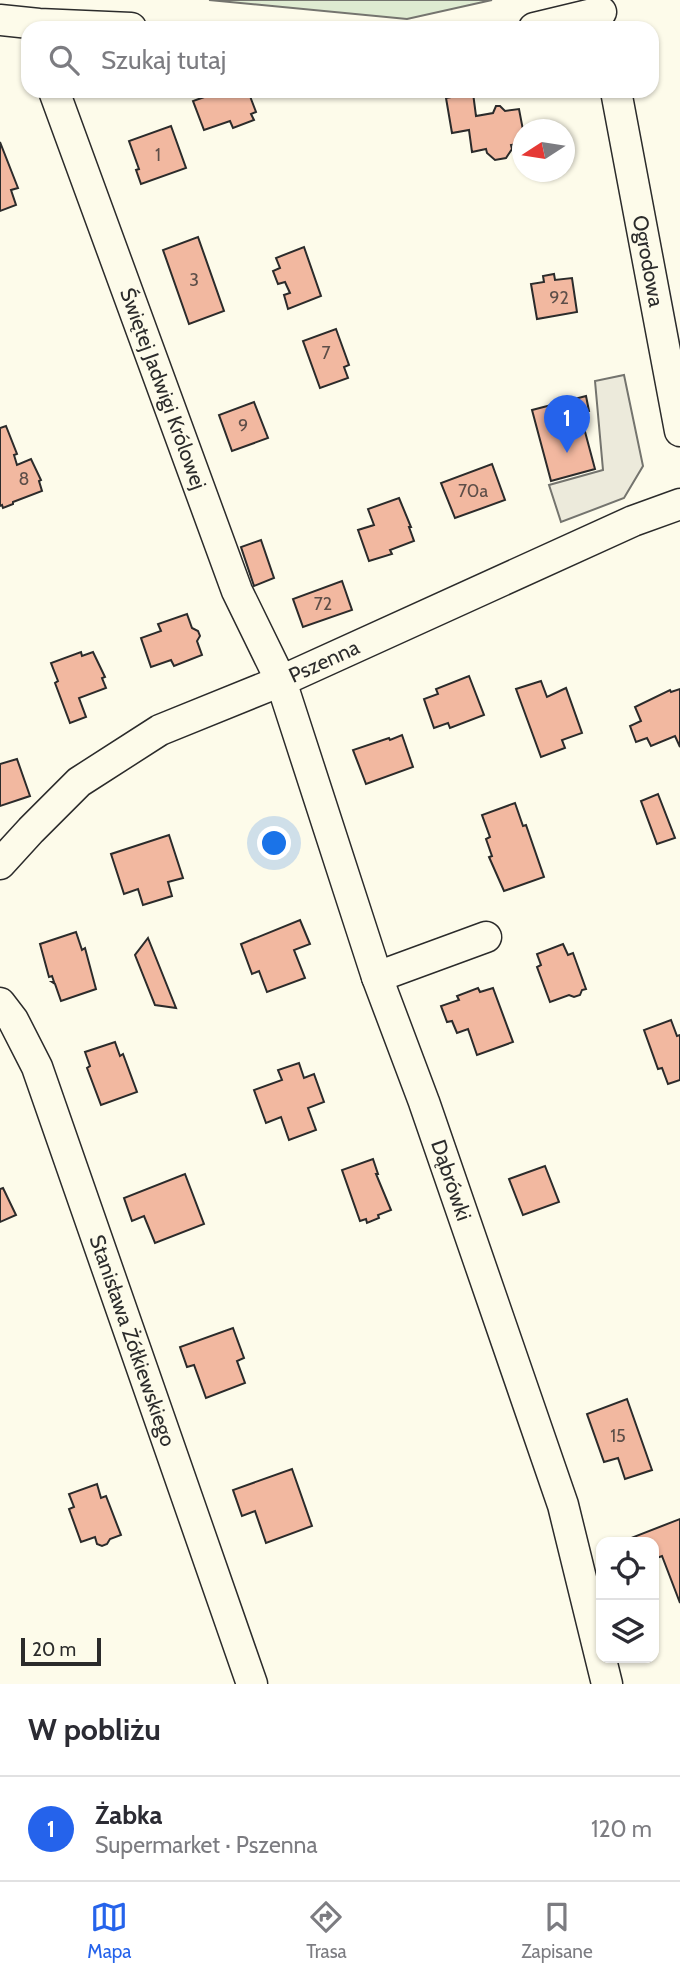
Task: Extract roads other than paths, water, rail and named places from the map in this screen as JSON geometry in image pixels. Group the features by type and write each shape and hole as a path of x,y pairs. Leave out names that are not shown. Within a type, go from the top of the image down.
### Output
{"street":[{"path":"565,21 601,13"},
{"path":"0,20 21,23"},
{"name":"Świętej Jadwigi Królowej","path":"57,98 237,592 281,681"},
{"name":"Ogrodowa","path":"617,98 680,431"},
{"name":"Pszenna","path":"0,864 79,782 160,730 281,681 634,521 680,504"},
{"name":"Dąbrówki","path":"281,681 377,976 563,1505 607,1684"},
{"path":"377,976 486,937"},
{"name":"Stanisława Żółkiewskiego","path":"0,1003 13,1020 37,1067 252,1684"}],"place":[{"name":"Żabka","path":"567,453"}]}
